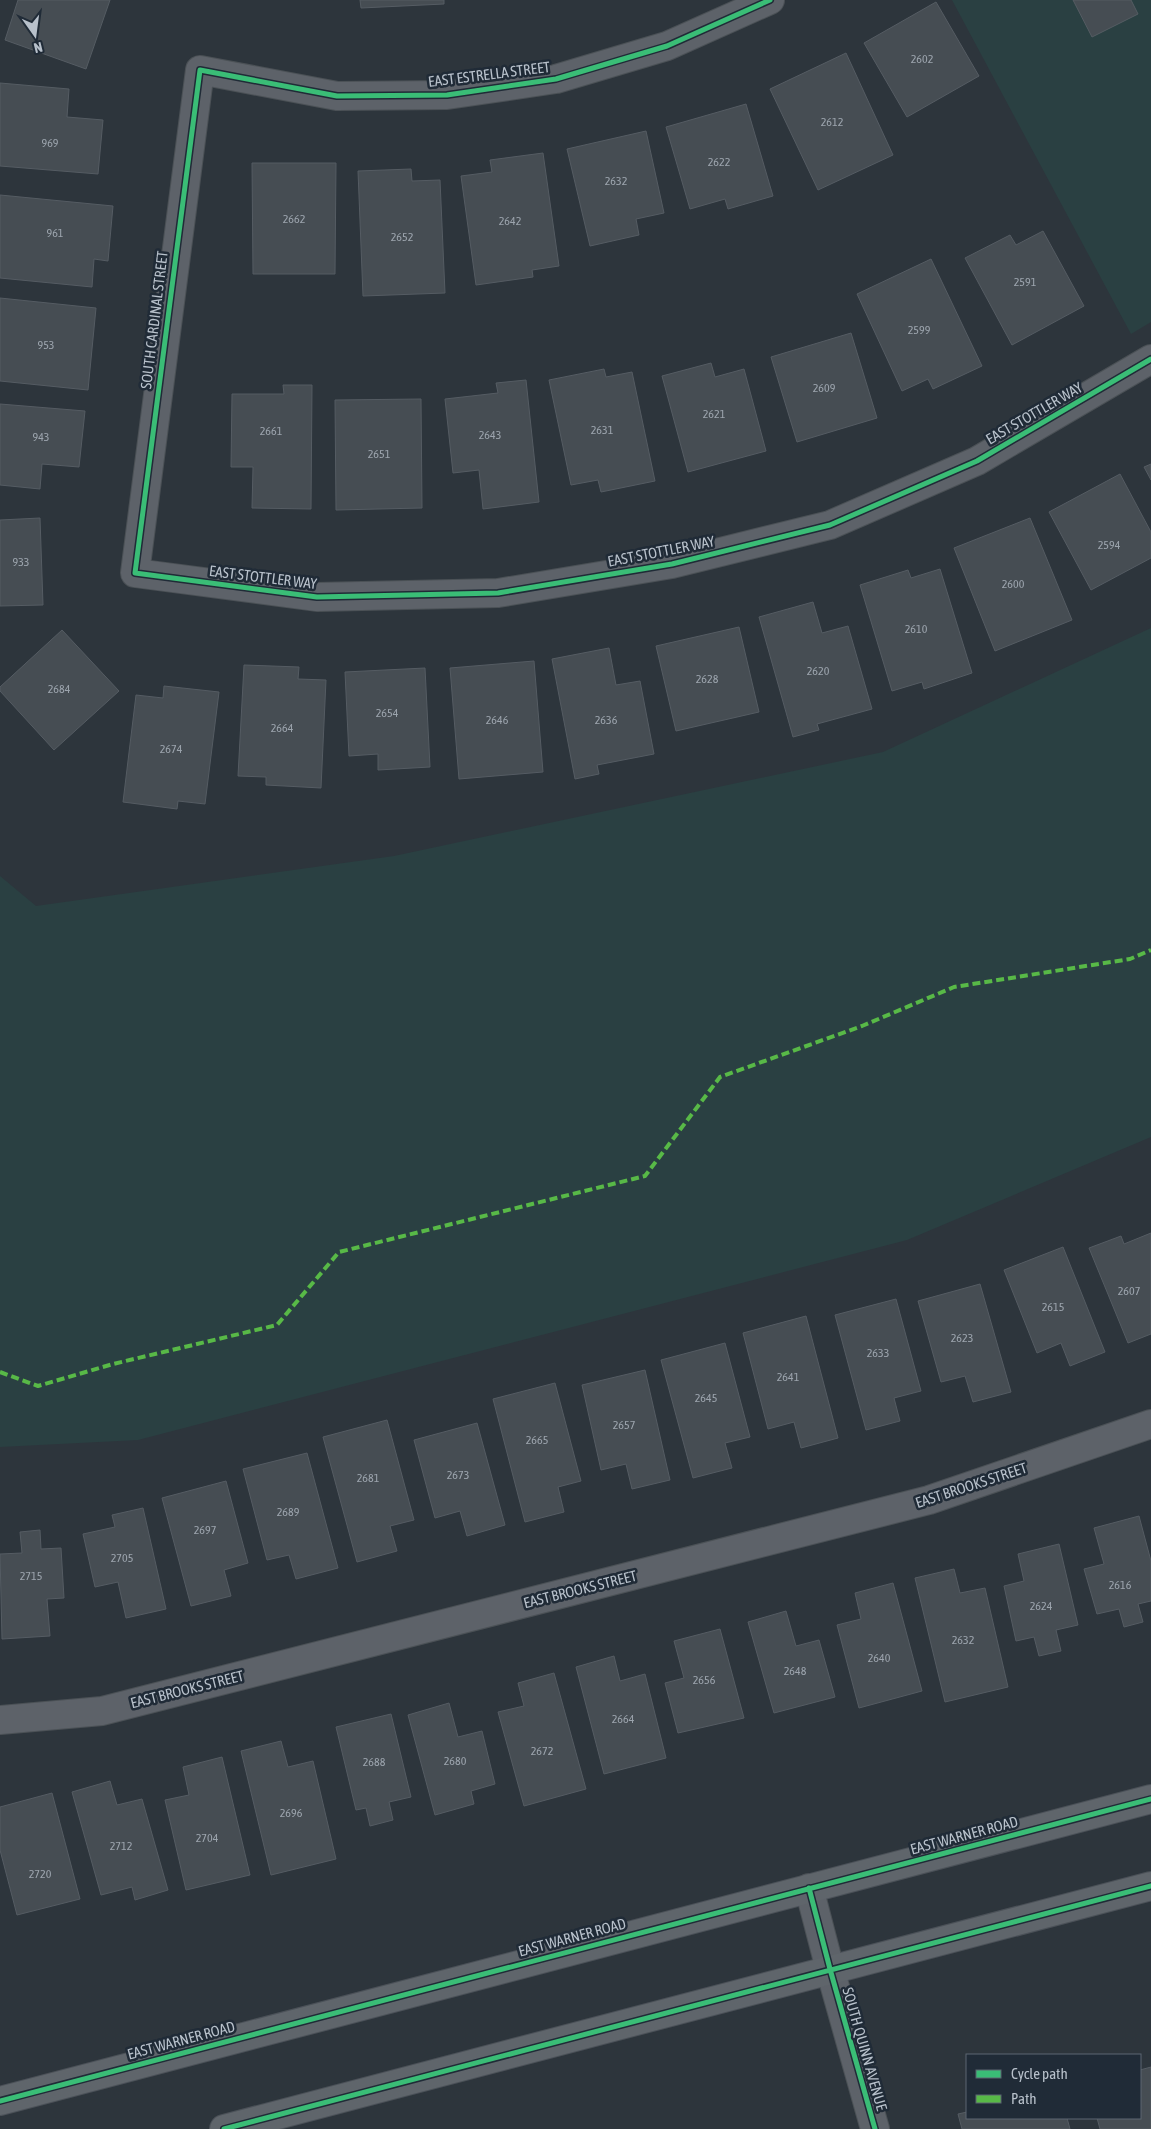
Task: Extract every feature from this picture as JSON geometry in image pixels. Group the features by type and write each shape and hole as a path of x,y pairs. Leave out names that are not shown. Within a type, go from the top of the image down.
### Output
{"main road":[{"name":"EAST WARNER ROAD","path":"0,2101 1151,1799"},
{"path":"224,2129 1151,1886"}],"street":[{"name":"EAST ESTRELLA STREET","path":"200,70 337,96 447,95 556,79 667,46 770,0"},
{"name":"SOUTH CARDINAL STREET","path":"135,573 200,70"},
{"name":"EAST STOTTLER WAY","path":"135,573 318,597 498,593 672,564 830,525 977,460 1151,359"},
{"name":"EAST BROOKS STREET","path":"0,1720 102,1711 920,1503 1151,1424"},
{"name":"SOUTH QUINN AVENUE","path":"809,1888 875,2129"}],"green space":[{"path":"952,0 1151,0 1151,322 1131,334"},
{"path":"1151,628 1151,1137 907,1240 138,1440 0,1447 0,876 36,906 394,856 883,752"}],"building":[{"path":"18,0 110,0 86,69 5,40"},
{"path":"360,0 444,0 444,4 361,8"},
{"path":"1073,0 1131,0 1138,14 1092,37"},
{"path":"936,2 979,76 907,117 864,43"},
{"path":"846,53 893,155 818,190 770,89"},
{"path":"0,83 69,89 67,117 103,120 98,174 0,166"},
{"path":"746,104 773,196 728,209 725,199 690,209 666,127"},
{"path":"646,131 664,213 636,219 639,235 590,246 567,149"},
{"path":"543,153 559,266 532,270 533,277 476,285 461,176 492,172 490,160"},
{"path":"252,163 336,163 335,274 253,274"},
{"path":"411,169 412,181 440,180 445,293 363,296 358,171"},
{"path":"0,195 113,206 108,261 94,259 92,287 0,278"},
{"path":"1043,231 1084,306 1012,345 965,258 1010,235 1016,245"},
{"path":"931,259 982,366 933,389 928,379 902,391 857,294"},
{"path":"0,298 96,308 88,390 0,381"},
{"path":"851,333 877,418 797,442 771,357"},
{"path":"711,363 715,377 744,369 766,451 688,472 662,376"},
{"path":"604,369 606,377 632,372 655,481 601,492 598,480 571,485 549,380"},
{"path":"526,380 539,502 483,509 479,470 453,473 445,399 498,393 496,383"},
{"path":"283,385 312,385 311,509 252,508 253,467 231,467 232,394 284,394"},
{"path":"421,399 422,508 336,510 335,400"},
{"path":"0,404 85,411 79,467 42,464 40,489 0,485"},
{"path":"1151,464 1151,480 1144,467"},
{"path":"1120,474 1151,532 1151,558 1091,590 1049,512"},
{"path":"40,518 43,605 0,606 0,520"},
{"path":"1030,518 1072,620 995,651 954,548"},
{"path":"940,569 972,673 924,689 922,682 892,691 860,585 908,570 911,578"},
{"path":"813,602 822,633 848,626 872,709 817,724 819,730 793,737 759,617"},
{"path":"739,627 759,712 676,731 656,646"},
{"path":"62,630 119,691 54,750 0,691 0,687"},
{"path":"609,648 616,685 640,681 654,754 597,765 599,774 575,779 552,659"},
{"path":"534,661 543,772 459,779 450,668"},
{"path":"244,665 299,667 298,679 326,680 321,788 266,785 266,777 238,776"},
{"path":"425,668 430,767 378,770 378,754 349,756 345,672"},
{"path":"164,686 219,692 205,804 178,801 177,809 123,802 136,695 163,698"},
{"path":"1151,1233 1151,1334 1128,1343 1089,1248 1121,1236 1124,1244"},
{"path":"1063,1247 1105,1352 1070,1366 1061,1343 1037,1353 1004,1270"},
{"path":"980,1284 1011,1392 973,1402 965,1376 941,1382 918,1301"},
{"path":"896,1299 921,1391 894,1398 900,1421 866,1430 835,1315"},
{"path":"806,1316 838,1438 801,1448 794,1422 768,1429 743,1333"},
{"path":"725,1343 750,1437 725,1443 732,1468 693,1478 661,1360"},
{"path":"645,1370 670,1480 632,1489 626,1464 601,1470 582,1385"},
{"path":"555,1383 581,1481 558,1487 564,1512 525,1522 493,1399"},
{"path":"387,1420 414,1520 390,1526 397,1551 357,1562 323,1437"},
{"path":"477,1423 505,1525 467,1536 460,1511 435,1518 414,1440"},
{"path":"307,1453 338,1568 296,1579 289,1555 267,1560 243,1469"},
{"path":"226,1481 248,1563 224,1570 231,1596 191,1606 162,1498"},
{"path":"143,1508 166,1609 126,1618 118,1582 95,1587 83,1534 115,1527 112,1515"},
{"path":"1139,1516 1151,1561 1151,1601 1138,1604 1143,1622 1124,1627 1119,1609 1097,1614 1084,1569 1104,1564 1094,1528"},
{"path":"40,1530 41,1549 61,1548 64,1598 47,1599 50,1636 2,1639 0,1554 22,1553 20,1532"},
{"path":"1059,1544 1078,1625 1056,1630 1061,1651 1039,1656 1034,1637 1016,1641 1004,1586 1024,1581 1018,1554"},
{"path":"954,1569 960,1593 985,1588 1008,1687 945,1702 915,1578"},
{"path":"893,1583 922,1691 859,1708 837,1625 861,1619 855,1593"},
{"path":"786,1611 796,1646 819,1640 835,1697 774,1713 748,1622"},
{"path":"720,1629 744,1718 678,1733 665,1683 684,1678 674,1641"},
{"path":"614,1656 620,1681 645,1674 666,1758 604,1774 576,1667"},
{"path":"554,1673 586,1789 524,1806 498,1712 524,1706 518,1683"},
{"path":"449,1703 458,1737 482,1731 495,1784 471,1791 474,1804 435,1815 408,1715"},
{"path":"391,1714 411,1797 389,1802 393,1820 370,1826 366,1808 356,1810 336,1727"},
{"path":"281,1741 288,1767 313,1761 336,1859 271,1875 241,1751"},
{"path":"222,1757 250,1875 186,1890 165,1800 189,1795 183,1767"},
{"path":"110,1781 117,1805 142,1799 168,1890 135,1900 132,1887 101,1895 72,1792"},
{"path":"52,1793 80,1899 17,1915 0,1850 0,1807"},
{"path":"1151,2067 1151,2129 1100,2129 1097,2119 1141,2119 1141,2070"},
{"path":"966,2112 966,2119 1067,2119 1070,2129 962,2129 958,2114"}],"marked path":[{"path":"0,1372 38,1386 113,1364 277,1325 339,1252 645,1176 720,1077 862,1026 954,987 1130,959 1151,950"}],"cycle path":[{"path":"770,0 667,46 556,79 447,95 337,96 200,70 135,573 317,597 498,593 672,564 830,525 977,461 1151,359"},
{"path":"0,2101 1151,1799"},
{"path":"224,2129 1151,1886"},
{"path":"809,1888 875,2129"}]}
